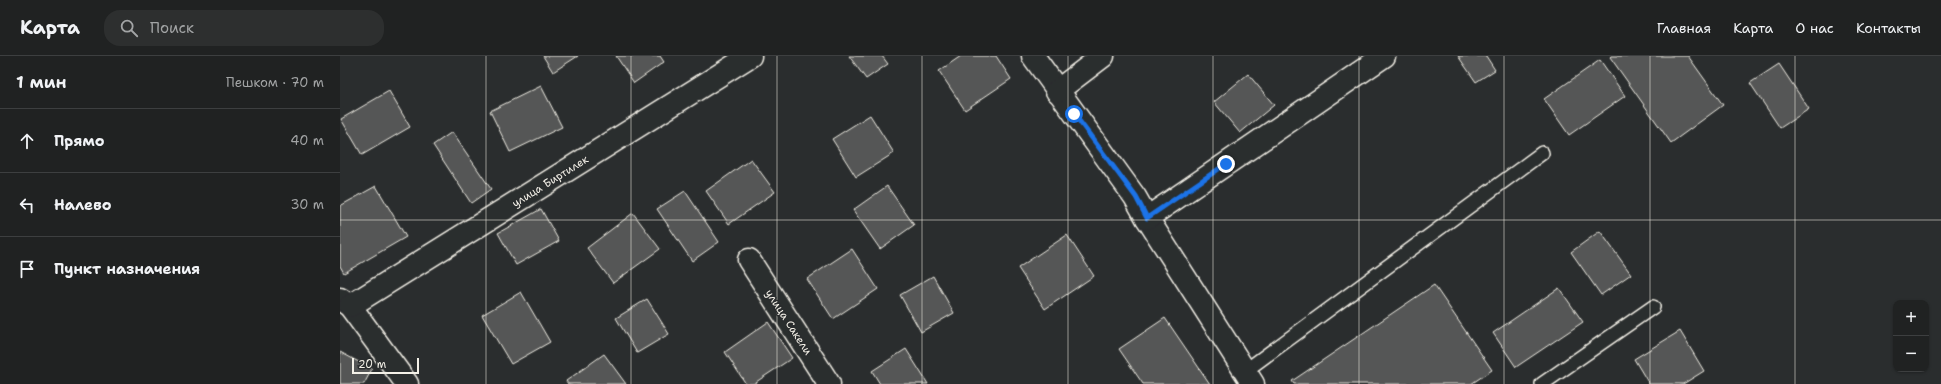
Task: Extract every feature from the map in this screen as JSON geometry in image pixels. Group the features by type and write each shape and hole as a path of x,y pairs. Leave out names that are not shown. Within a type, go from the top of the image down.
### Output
{"street":[{"name":"улица Биртилек","path":"345,303 750,56"},
{"path":"1033,56 1057,91 1136,197 1147,218 1249,377"},
{"path":"1057,91 1103,56"},
{"path":"1147,218 1384,56"},
{"name":"улица Сакели","path":"749,260 829,384"},
{"path":"345,303 407,384"}],"lane":[{"path":"1249,377 1542,153"},
{"path":"1542,384 1653,307"}],"building":[{"path":"543,56 578,56 553,72"},
{"path":"616,56 660,56 664,62 634,83"},
{"path":"849,56 882,56 888,64 866,79"},
{"path":"961,56 996,56 1011,79 965,110 939,71"},
{"path":"1458,56 1486,56 1495,70 1476,82"},
{"path":"1688,56 1723,105 1671,143 1610,57"},
{"path":"1600,60 1625,96 1569,135 1544,99"},
{"path":"1779,64 1809,109 1780,128 1750,83"},
{"path":"1248,74 1274,105 1240,133 1214,102"},
{"path":"541,86 562,127 510,152 490,111"},
{"path":"389,91 410,127 362,155 341,119"},
{"path":"870,115 894,153 856,177 832,139"},
{"path":"452,132 491,189 471,203 433,145"},
{"path":"751,159 775,192 729,224 706,191"},
{"path":"376,186 406,237 344,273 340,266 340,206"},
{"path":"887,186 914,225 880,249 853,210"},
{"path":"685,191 719,242 692,261 657,209"},
{"path":"541,209 559,241 516,265 498,233"},
{"path":"633,213 660,249 613,283 587,248"},
{"path":"1600,231 1631,274 1601,295 1571,252"},
{"path":"1067,235 1094,276 1045,309 1018,268"},
{"path":"852,249 878,289 833,319 807,279"},
{"path":"933,276 954,313 921,332 900,295"},
{"path":"1434,285 1492,370 1471,384 1294,384 1292,381"},
{"path":"1559,288 1583,322 1516,367 1493,333"},
{"path":"521,292 550,342 511,364 482,315"},
{"path":"647,299 669,334 637,353 616,318"},
{"path":"1165,318 1210,384 1143,384 1119,349"},
{"path":"768,322 792,358 753,384 746,384 725,352"},
{"path":"1680,331 1704,371 1683,384 1649,384 1634,359"},
{"path":"906,349 928,384 880,384 872,371"},
{"path":"340,352 372,369 364,384 340,384"},
{"path":"604,354 626,384 568,384 566,381"}],"route":[{"path":"1074,114 1136,197 1147,218 1226,164"}]}
